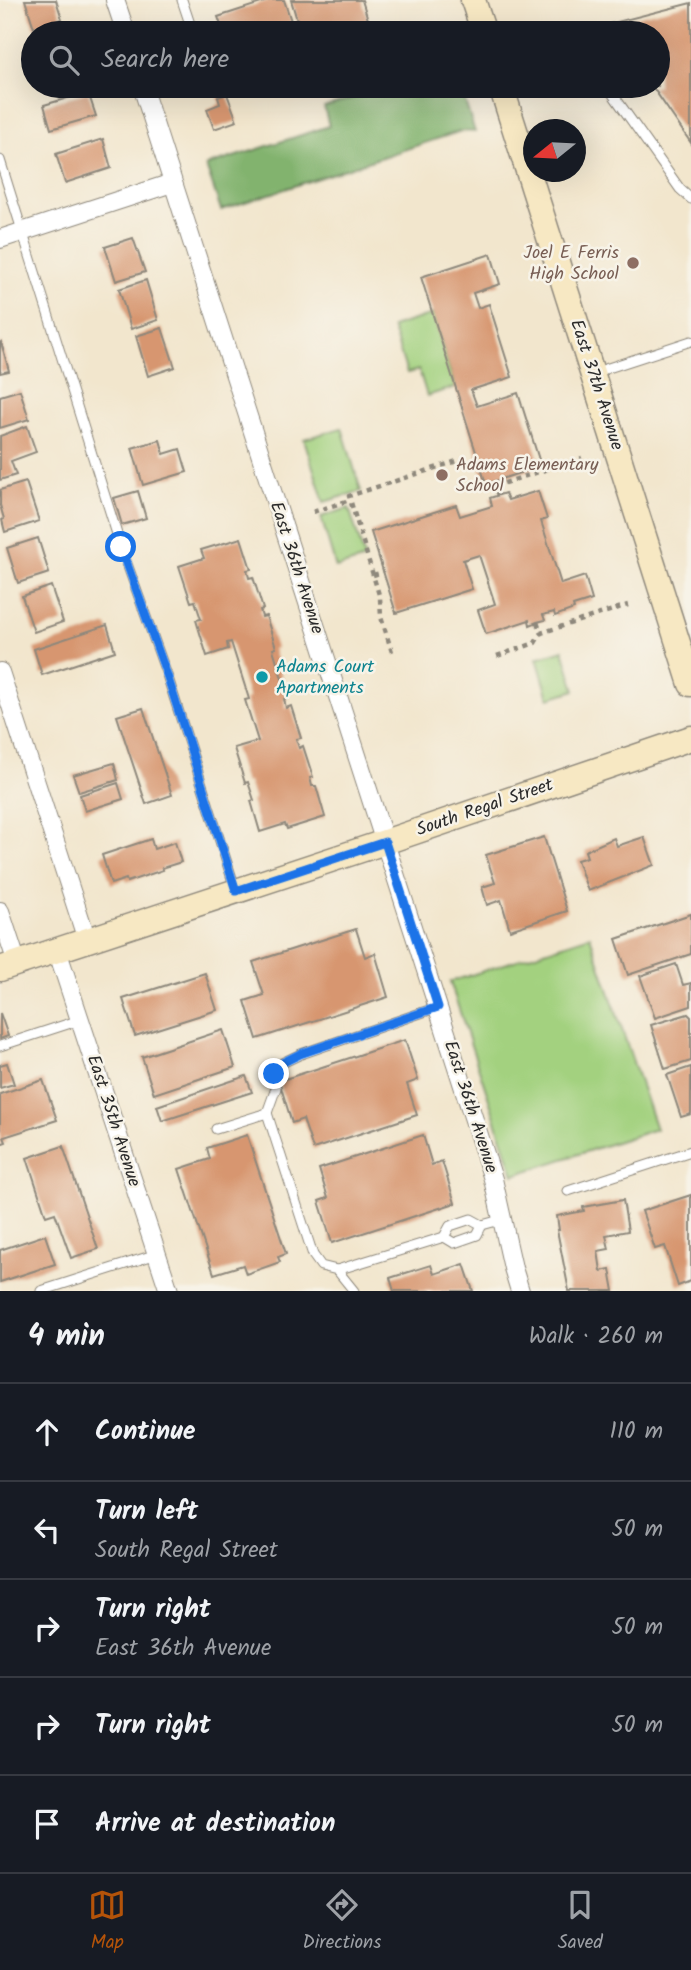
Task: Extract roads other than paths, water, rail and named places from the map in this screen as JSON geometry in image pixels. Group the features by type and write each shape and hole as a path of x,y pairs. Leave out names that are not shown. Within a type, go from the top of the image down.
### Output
{"main road":[{"path":"473,0 480,21"},
{"name":"East 37th Avenue","path":"504,98 691,684"},
{"name":"South Regal Street","path":"9,966 691,738"}],"street":[{"path":"116,0 122,21"},
{"name":"East 36th Avenue","path":"151,98 172,183 493,1179 520,1291"},
{"path":"0,239 172,183"},
{"path":"0,672 87,940"},
{"path":"0,911 9,966"},
{"name":"East 35th Avenue","path":"57,950 169,1291"}],"lane":[{"path":"182,0 189,21"},
{"path":"616,98 680,189 691,199"},
{"path":"0,160 121,547 168,678 236,891"},
{"path":"592,373 691,341"},
{"path":"438,1007 300,1054 282,1063 274,1074 276,1088 267,1113 313,1255 321,1266 337,1270 444,1237 454,1242 477,1235 482,1225"},
{"path":"0,1046 80,1020"},
{"path":"216,1129 267,1113"},
{"path":"568,1191 691,1151"},
{"path":"444,1237 450,1226 471,1219 482,1225 503,1219"},
{"path":"41,1291 157,1254"},
{"path":"337,1270 354,1291"}],"place":[{"name":"Joel E Ferris High School","path":"633,263"},
{"name":"Adams Elementary School","path":"442,475"},
{"name":"Adams Court Apartments","path":"262,677"}]}
